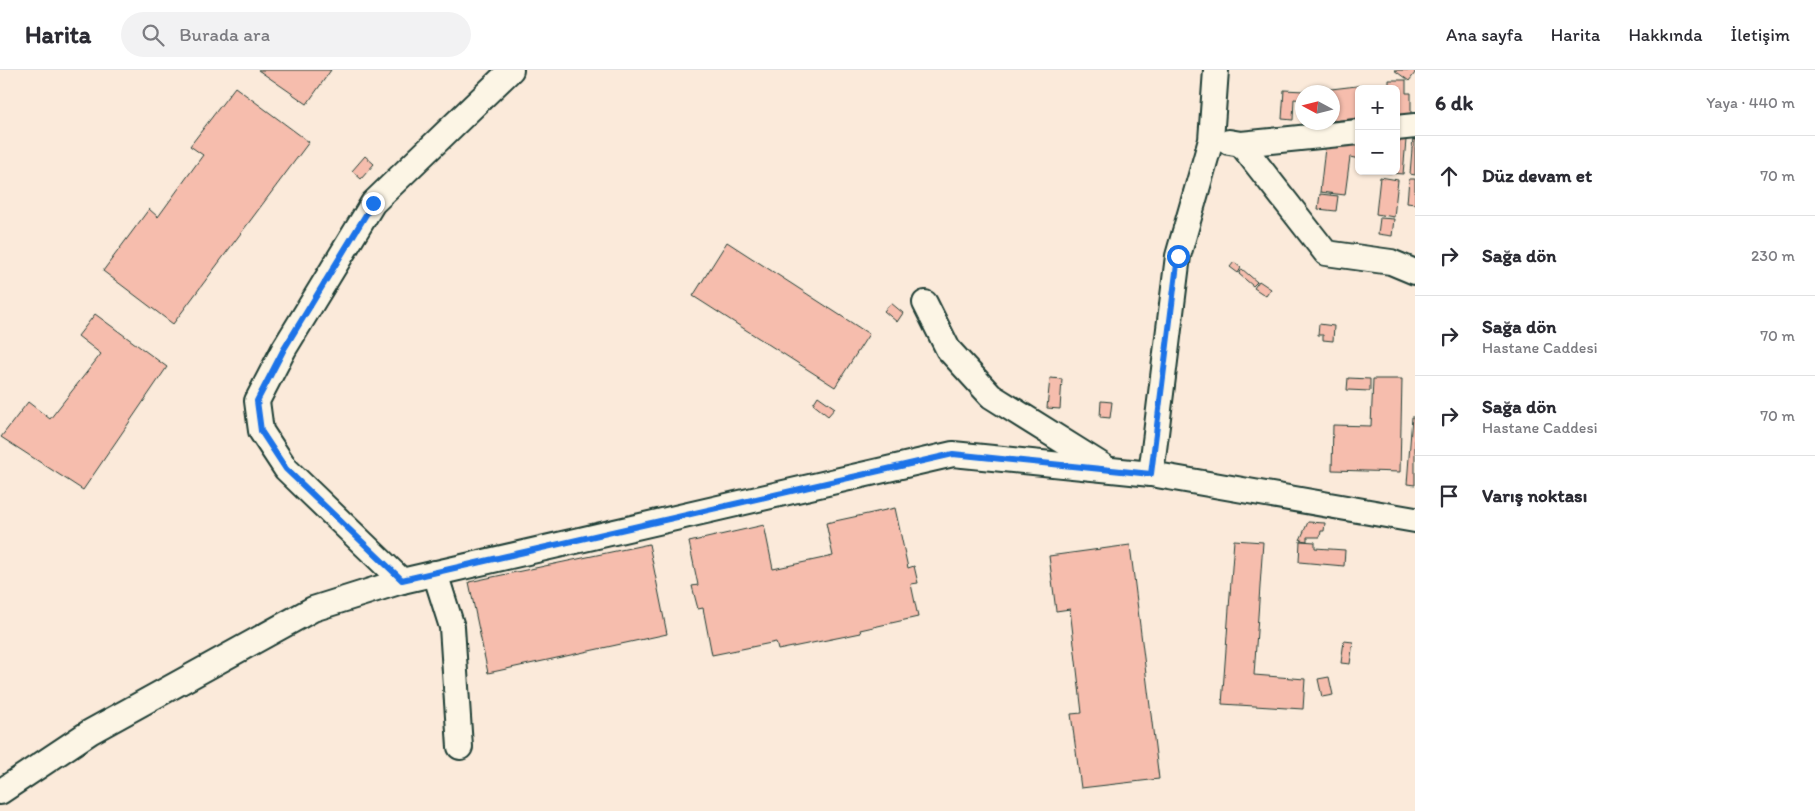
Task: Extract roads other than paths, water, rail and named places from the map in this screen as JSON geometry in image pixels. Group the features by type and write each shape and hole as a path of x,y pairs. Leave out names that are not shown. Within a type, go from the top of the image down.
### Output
{"street":[{"path":"402,580 286,469 261,431 257,401 284,349 373,203 510,70"},
{"path":"1151,474 1178,256 1211,140 1216,70"},
{"path":"1400,128 1415,126"},
{"path":"1211,140 1241,144 1355,132"},
{"path":"1241,144 1326,253 1391,262 1415,272"},
{"path":"926,303 948,349 991,396 1109,470"},
{"path":"0,792 90,732 313,609 402,580 953,454 1151,474 1415,520"},
{"path":"435,573 452,628 460,747"}]}
